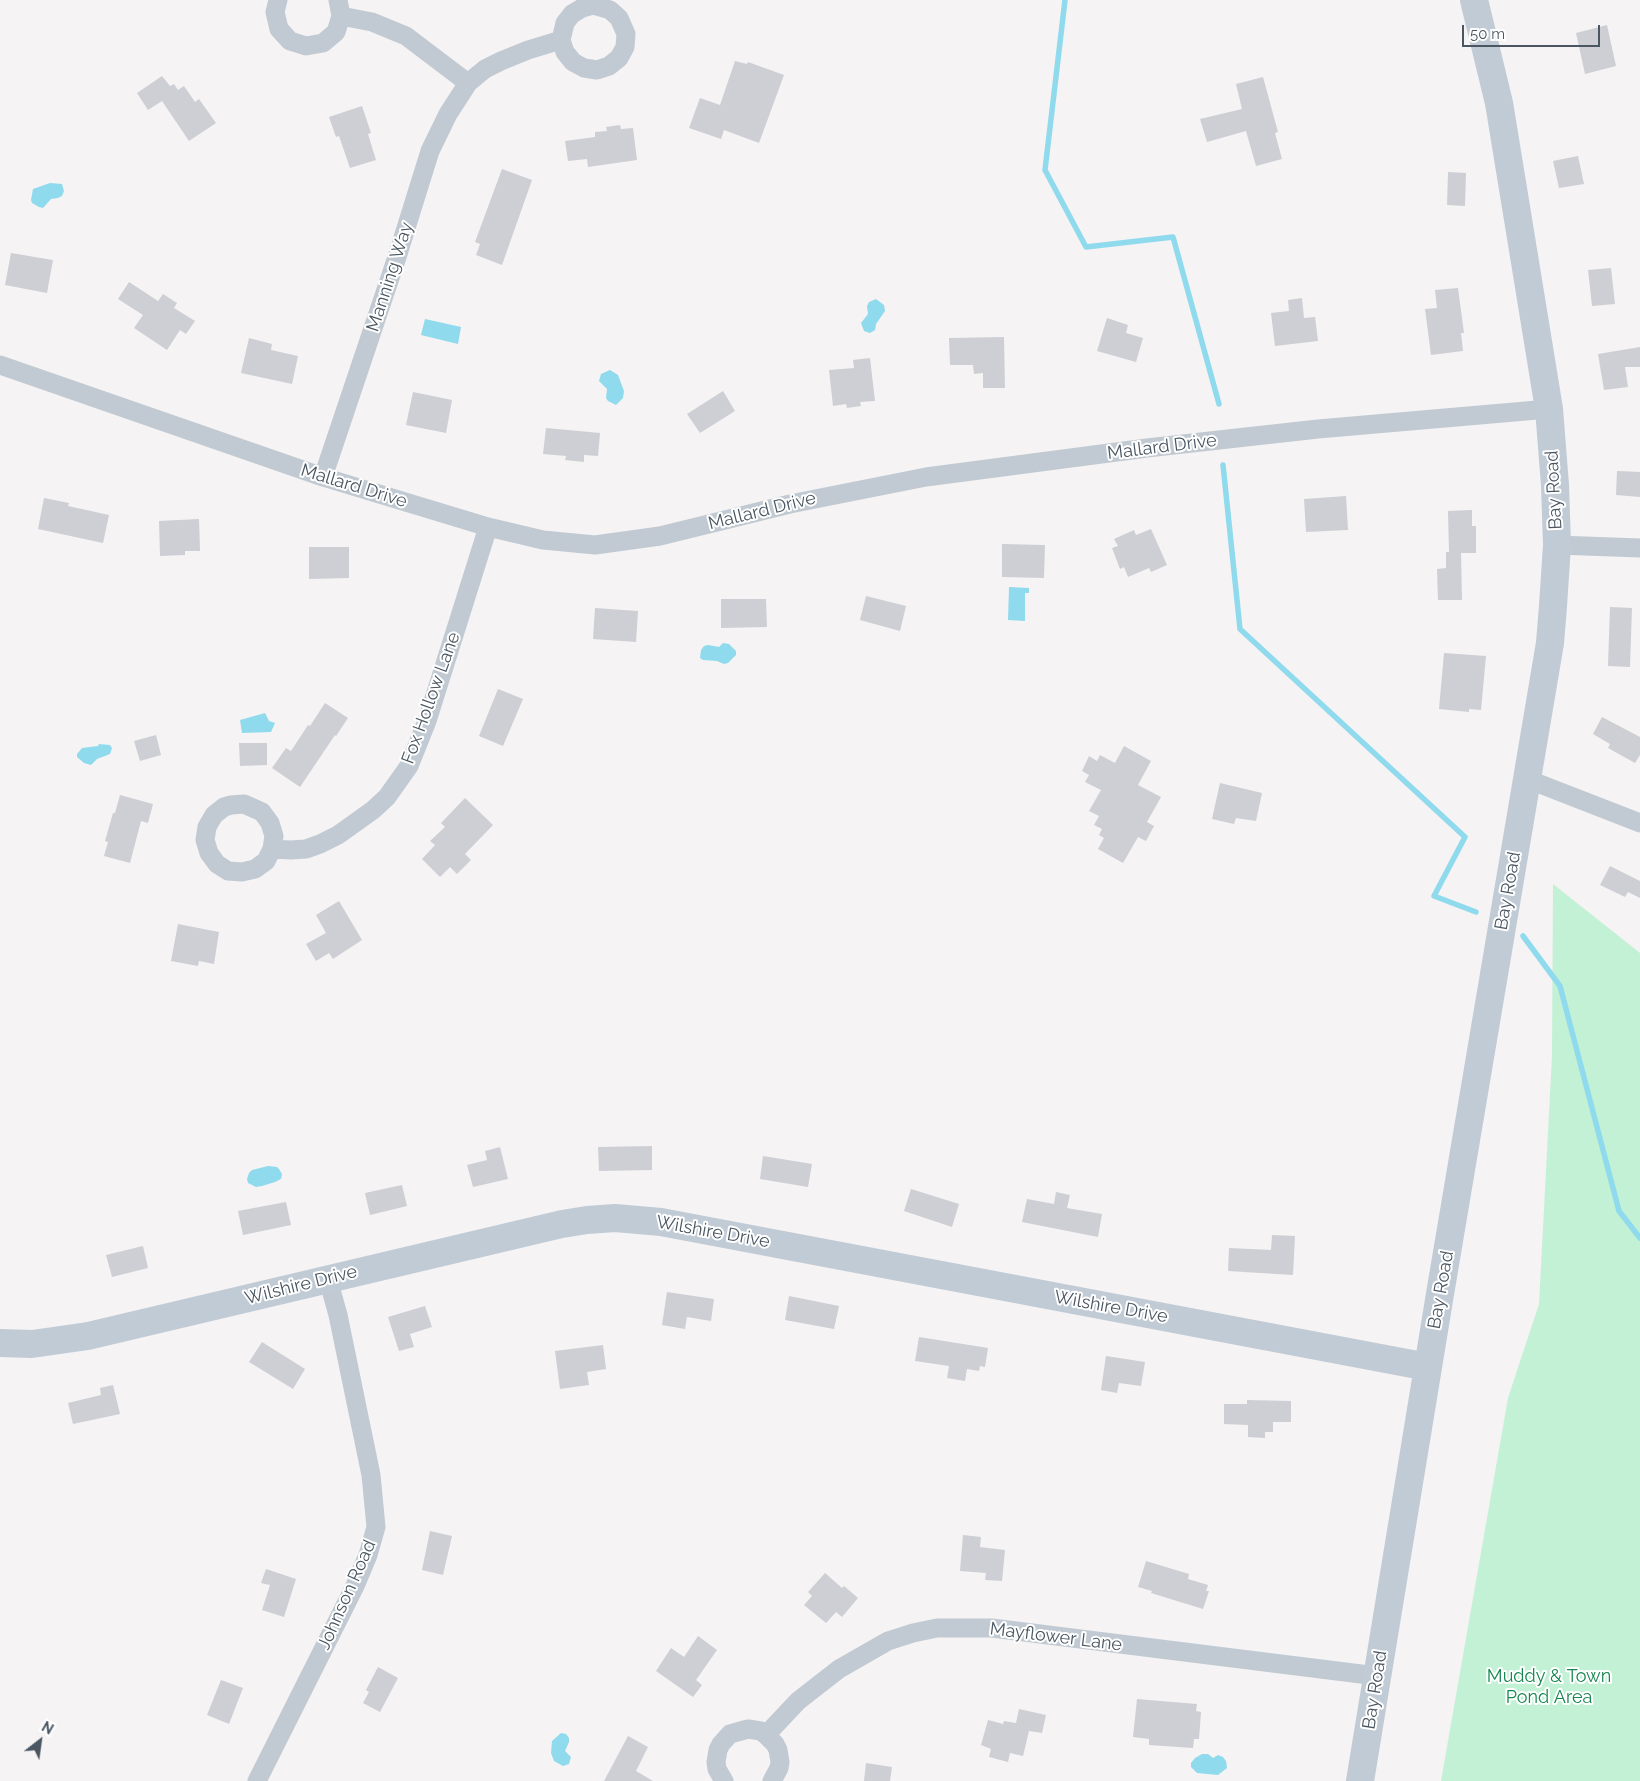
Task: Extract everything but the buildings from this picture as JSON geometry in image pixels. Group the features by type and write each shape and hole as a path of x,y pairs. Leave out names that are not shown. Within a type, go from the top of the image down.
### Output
{"main road":[{"name":"Bay Road","path":"1360,1781 1550,643 1556,544 1555,485 1549,409 1498,103 1474,0"},
{"name":"Wilshire Drive","path":"0,1343 32,1344 88,1336 571,1222 615,1218 661,1222 1428,1367"}],"street":[{"path":"278,0 275,12 279,29 286,38 301,46 312,46 328,40 336,32 340,8 406,36 468,83"},
{"name":"Manning Way","path":"323,477 397,257 430,150 448,114 468,83 485,69 528,50 561,40"},
{"name":"Mallard Drive","path":"0,365 323,477 488,527 543,540 595,545 660,536 790,504 926,477 1147,448 1318,429 1549,409"},
{"name":"Fox Hollow Lane","path":"272,849 306,849 326,841 350,827 387,797 409,766 427,721 488,527"},
{"path":"1556,544 1640,548"},
{"path":"1527,779 1640,823"},
{"name":"Johnson Road","path":"257,1781 355,1586 368,1555 376,1527 371,1475 338,1315 328,1279"},
{"name":"Mayflower Lane","path":"766,1735 798,1701 840,1669 888,1641 937,1628 992,1628 1377,1676"},
{"path":"724,1781 717,1769 718,1750 725,1739 736,1731 748,1729 761,1731 775,1744 779,1756 779,1768 772,1781"}],"green space":[{"name":"Muddy & Town Pond Area","path":"1553,884 1640,953 1640,1781 1441,1781 1508,1398 1539,1304 1552,1056"}],"water":[{"path":"50,183 62,184 64,191 62,196 51,199 43,208 32,203 33,189"},
{"path":"876,299 884,305 885,311 876,324 875,330 870,333 864,331 861,323 868,314 867,306 869,302"},
{"path":"425,319 461,327 458,344 421,335"},
{"path":"610,370 618,375 624,391 623,398 616,405 608,401 606,398 607,389 599,381 601,374"},
{"path":"1009,587 1029,588 1029,593 1025,593 1025,621 1008,620"},
{"path":"723,643 729,644 736,651 736,655 728,663 724,664 700,658 701,650 704,646 719,647"},
{"path":"265,713 269,721 275,723 271,732 242,733 240,720"},
{"path":"99,744 110,745 112,748 110,754 97,759 91,765 84,763 77,757 82,748 98,746"},
{"path":"268,1166 279,1169 282,1174 281,1179 256,1187 248,1183 247,1179 252,1170"},
{"path":"561,1733 566,1734 569,1738 565,1751 571,1757 569,1764 563,1766 554,1761 551,1753 552,1741"},
{"path":"1202,1754 1208,1754 1213,1758 1218,1755 1223,1757 1227,1768 1218,1775 1197,1773 1191,1767 1191,1763"}],"waterway":[{"path":"1065,0 1045,170 1086,247 1173,237 1219,404"},
{"path":"1223,465 1240,629 1465,837 1434,896 1476,912"},
{"path":"1523,936 1560,986 1619,1211 1640,1238"}]}
